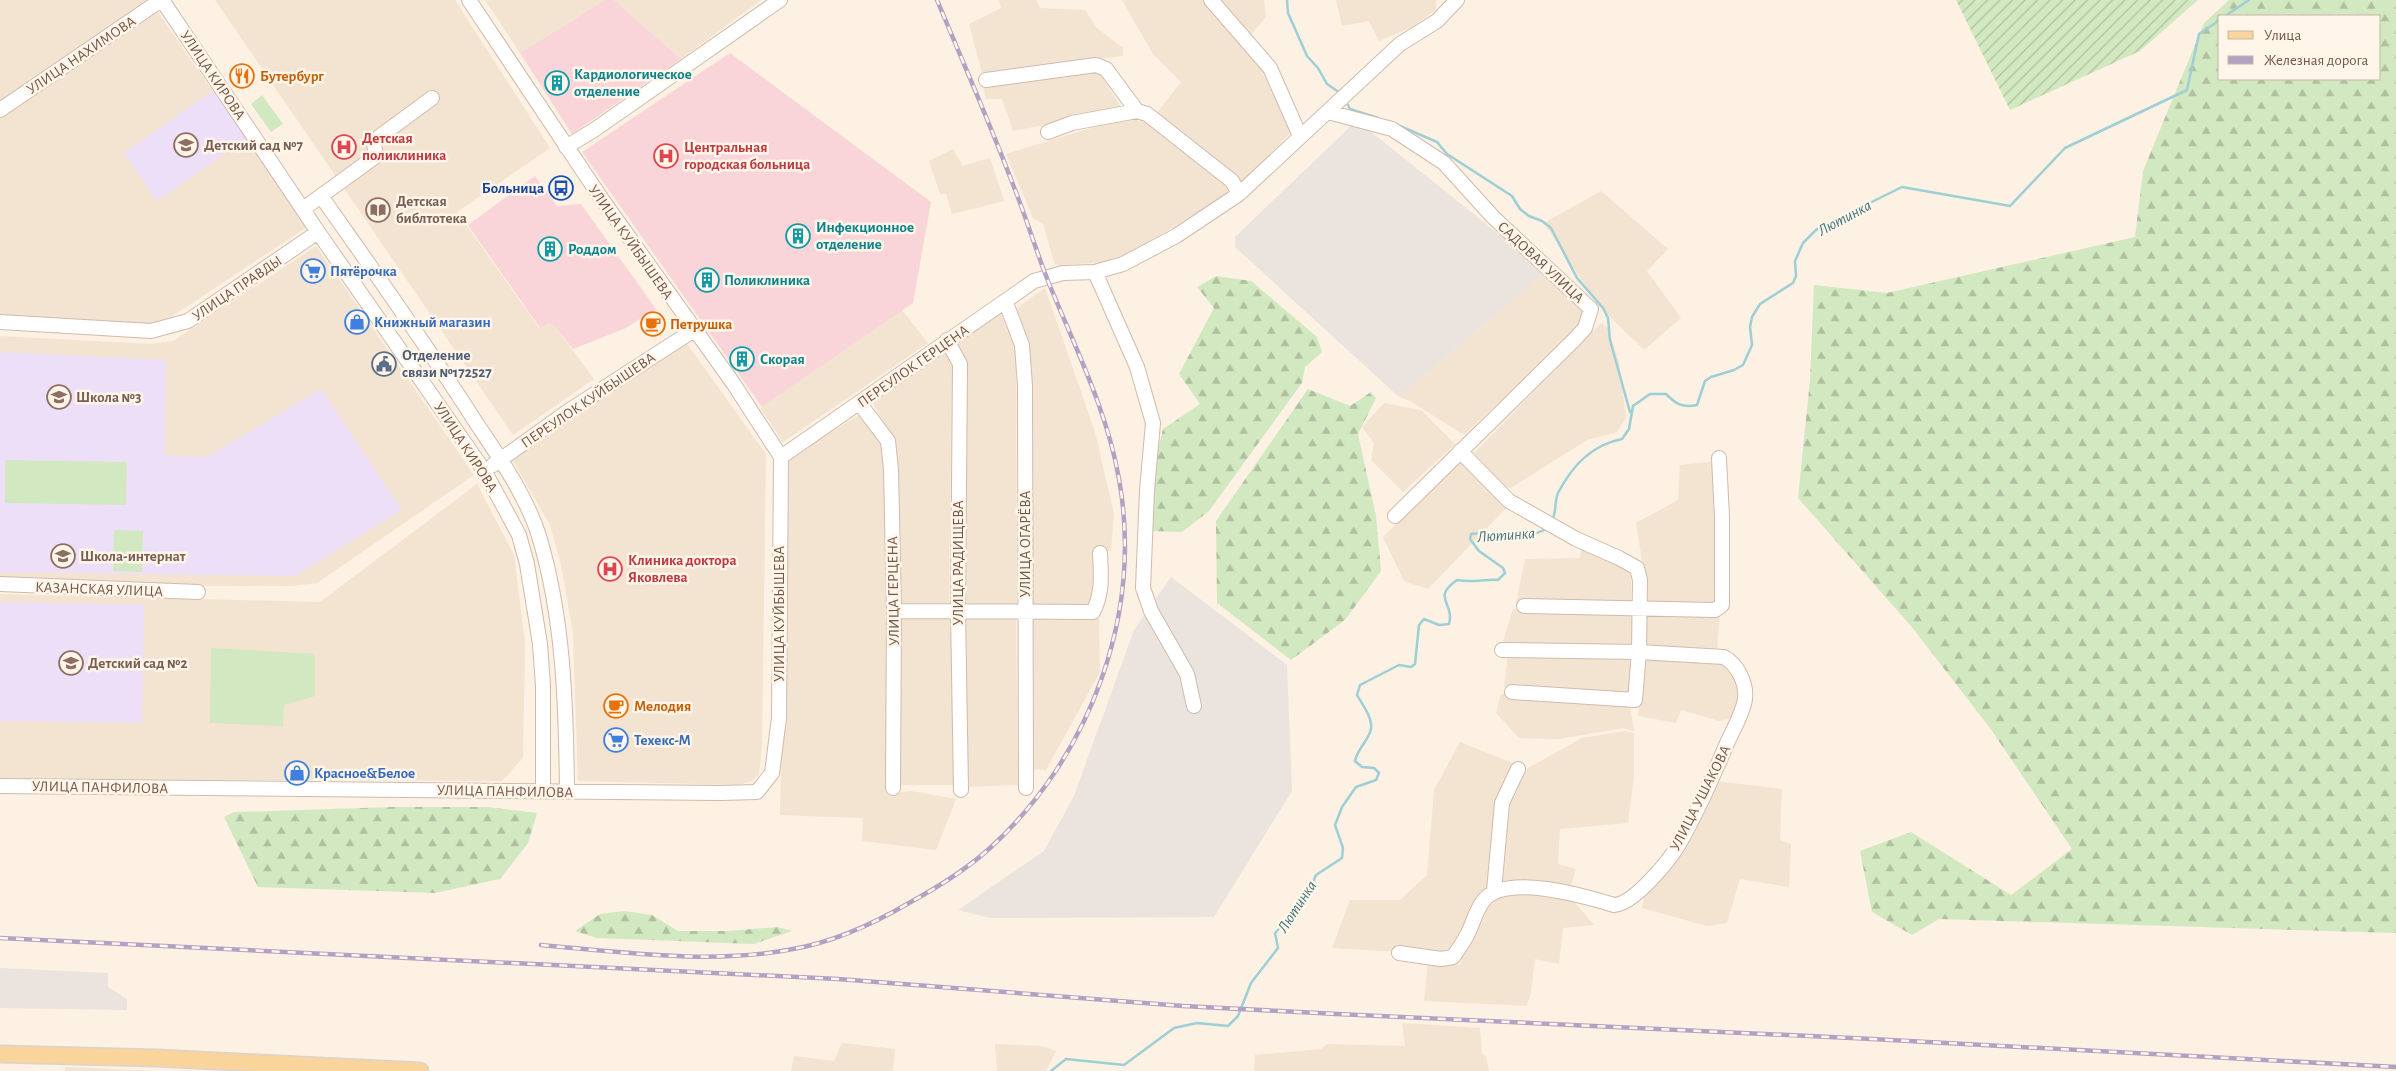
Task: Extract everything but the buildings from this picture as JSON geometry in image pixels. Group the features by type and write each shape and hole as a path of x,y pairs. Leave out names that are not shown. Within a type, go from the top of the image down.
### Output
{"main road":[{"path":"0,1054 156,1058 420,1071"}],"street":[{"name":"УЛИЦА НАХИМОВА","path":"0,110 161,0"},
{"name":"УЛИЦА КИРОВА","path":"161,0 318,232 485,472 519,535 527,564 540,644 543,686 542,791"},
{"name":"УЛИЦА КУЙБЫШЕВА","path":"469,0 566,147 732,383 781,457 779,718 772,773 766,783"},
{"path":"566,147 594,130 780,0"},
{"path":"1211,0 1270,68 1300,136"},
{"path":"1194,706 1187,674 1151,611 1143,588 1146,490 1154,423 1137,367 1095,272 1123,264 1176,236 1239,194 1400,44 1437,21 1452,2"},
{"path":"986,80 1096,65 1106,69 1137,111"},
{"path":"303,209 376,156 374,144 379,137 432,98"},
{"path":"1048,132 1072,124 1137,111 1147,114 1177,135 1232,181 1239,194"},
{"name":"САДОВАЯ УЛИЦА","path":"1328,112 1392,130 1444,163 1494,217 1591,309 1585,328 1574,340 1395,516"},
{"name":"УЛИЦА КИРОВА","path":"322,196 454,387 500,459 528,509 539,537 554,606 565,686 567,791"},
{"name":"УЛИЦА ПРАВДЫ","path":"0,322 151,331 188,321 318,232"},
{"name":"ПЕРЕУЛОК ГЕРЦЕНА","path":"781,457 860,404 947,340 1006,302 1034,281 1046,276 1063,273 1095,272"},
{"name":"УЛИЦА ОГАРЁВА","path":"1006,302 1022,345 1025,386 1024,613 1026,788"},
{"name":"ПЕРЕУЛОК КУЙБЫШЕВА","path":"485,472 500,459 568,412 694,330"},
{"name":"УЛИЦА РАДИЩЕВА","path":"947,340 960,364 958,611 960,790"},
{"name":"УЛИЦА ГЕРЦЕНА","path":"860,404 888,441 894,611 893,788"},
{"path":"1460,451 1509,502 1540,520 1637,568 1640,580 1639,652 1635,700 1512,692"},
{"path":"1524,606 1715,610 1722,605 1722,518 1718,458"},
{"path":"894,611 1092,612 1098,602 1101,581 1100,553"},
{"name":"КАЗАНСКАЯ УЛИЦА","path":"0,584 198,592"},
{"path":"1502,650 1639,652"},
{"name":"УЛИЦА УШАКОВА","path":"1494,891 1510,888 1570,892 1614,904 1621,904 1638,892 1665,863 1678,845 1715,772 1742,710 1745,697 1740,674 1732,661 1724,657 1639,652"},
{"path":"1399,953 1441,959 1452,957 1467,936 1483,900 1494,891 1502,803 1518,769"},
{"name":"УЛИЦА ПАНФИЛОВА","path":"0,786 757,792 766,783"}],"shaded area":[{"path":"0,0 152,0 0,103"},
{"path":"215,0 455,0 550,148 457,212 539,328 548,323 554,325 594,379 513,435"},
{"path":"485,0 605,0 520,53"},
{"path":"605,0 614,0 681,59 572,134 520,53"},
{"path":"614,0 761,0 681,59"},
{"path":"999,0 1036,0 1040,8 1085,10 1097,28 1123,48 1123,56 982,73 969,24 1001,8"},
{"path":"1122,0 1206,0 1257,61 1291,132 1242,183 1156,114 1181,82 1153,54"},
{"path":"1216,0 1264,0 1266,17 1250,36"},
{"path":"1336,0 1436,0 1436,10 1412,27 1379,41 1369,21 1342,26"},
{"path":"157,11 307,227 171,317 150,324 0,315 0,118"},
{"path":"730,53 931,202 913,303 762,407 582,152"},
{"path":"1097,69 1122,109 1013,131 1002,99 986,99 983,86"},
{"name":"Детский сад №7","path":"214,90 247,138 157,201 124,153"},
{"path":"1123,118 1154,123 1232,192 1131,252 1099,263 1055,265 1043,224 1033,218 1006,154"},
{"path":"1351,126 1370,131 1546,272 1399,397 1235,247 1235,237"},
{"path":"953,149 963,166 990,158 1004,201 952,214 946,194 940,194 929,161"},
{"path":"535,176 557,206 581,204 656,309 626,328 573,349 554,325 548,323 540,328 468,225"},
{"path":"1601,191 1668,249 1647,271 1681,318 1644,350 1598,305 1544,223"},
{"path":"316,246 474,475 317,583 292,586 0,585 0,336 150,344 173,341"},
{"path":"1546,272 1584,313 1582,324 1464,435 1410,401 1399,397"},
{"path":"1045,288 1095,432 1114,514 1111,551 1093,548 1097,593 1091,604 1030,606 1026,345 1017,308"},
{"path":"902,310 928,343 783,442 761,409 762,407"},
{"path":"1001,314 1016,349 1017,604 963,604 956,343"},
{"path":"1601,323 1608,328 1619,362 1626,418 1617,432 1587,440 1511,488 1504,486 1474,453"},
{"path":"685,341 766,454 762,745 759,774 752,781 739,785 578,781 573,633 561,565 550,525 512,459"},
{"path":"944,350 952,363 949,603 898,603 893,441 873,403"},
{"path":"0,352 166,360 165,455 207,457 321,389 402,510 295,576 0,572"},
{"path":"1384,403 1421,410 1455,444 1403,492 1371,460 1374,443 1362,427"},
{"path":"861,414 886,444 889,794 911,791 956,799 936,850 862,841 863,818 780,815 787,458"},
{"path":"1466,458 1510,504 1428,589 1404,581 1383,537"},
{"path":"1717,461 1720,600 1715,605 1649,604 1636,523 1678,500 1680,465"},
{"path":"477,484 514,555 525,643 523,758 502,781 0,779 0,594 320,602"},
{"path":"1581,550 1631,570 1631,604 1516,603 1525,559 1580,558"},
{"path":"1171,577 1287,665 1292,791 1214,917 990,918 958,910 1044,851 1074,796 1134,630"},
{"name":"Детский сад №2","path":"0,602 144,605 142,723 0,721"},
{"path":"1513,609 1632,613 1632,648 1501,648"},
{"path":"1646,613 1720,613 1717,651 1643,647"},
{"path":"950,616 955,785 899,785 899,618"},
{"path":"964,617 1016,618 1018,785 964,787"},
{"path":"1032,618 1099,619 1100,672 1046,770 1030,769"},
{"path":"1508,654 1634,657 1632,696 1504,687"},
{"path":"1643,655 1727,663 1740,694 1732,718 1719,721 1681,710 1676,723 1638,716"},
{"path":"1501,694 1630,705 1634,732 1624,728 1558,739 1519,738 1496,713"},
{"path":"1624,731 1634,733 1634,776 1628,823 1560,829 1558,864 1576,869 1570,888 1497,883 1504,816 1519,773 1582,738"},
{"path":"1460,742 1515,764 1492,880 1479,899 1459,941 1448,955 1332,948 1350,900 1400,900 1427,875 1434,790"},
{"path":"1715,781 1782,789 1780,840 1791,844 1789,887 1740,879 1727,923 1707,926 1642,908 1644,896 1665,874"},
{"path":"1506,890 1569,896 1594,925 1563,928 1559,964 1535,959 1531,993 1526,1006 1424,1001 1428,961 1460,965 1466,945 1485,903 1493,904"},
{"path":"0,968 108,973 108,987 127,999 127,1010 0,1008"},
{"path":"1402,1023 1480,1028 1482,1054 1486,1057 1489,1071 1254,1071 1255,1055 1321,1049 1327,1044 1405,1046"},
{"path":"842,1043 895,1049 893,1071 791,1071 794,1056 834,1061"},
{"path":"995,1044 1042,1046 1056,1051 1046,1071 997,1071"},
{"path":"65,1067 154,1071 65,1071"}],"green space":[{"path":"1956,0 2198,0 2140,51 2010,110"},
{"path":"2229,0 2396,0 2396,933 1939,919 1912,935 1872,912 1860,851 1911,832 2011,895 2072,849 1990,728 1911,626 1798,498 1810,380 1814,285 1887,293 2135,237 2143,171 2204,23"},
{"path":"262,95 283,124 271,132 251,104"},
{"path":"1216,276 1251,281 1317,337 1322,352 1305,367 1302,383 1209,511 1182,532 1153,531 1151,518 1152,479 1163,429 1200,404 1179,374 1214,308 1197,287"},
{"path":"1308,389 1350,406 1371,392 1376,398 1358,434 1376,516 1381,571 1345,620 1291,660 1217,603 1216,521"},
{"path":"5,460 127,462 126,505 5,503"},
{"path":"114,530 143,531 142,572 113,571"},
{"path":"211,648 315,654 315,696 284,705 283,726 210,723"},
{"path":"394,807 486,807 537,813 528,843 500,879 435,893 258,887 224,817 234,812"},
{"path":"624,911 652,915 678,931 728,931 778,927 792,931 754,944 597,938 575,931 600,914"}],"waterway":[{"path":"1287,0 1288,13 1307,56 1318,68 1327,84 1340,93"},
{"name":"Лютинка","path":"2226,15 2249,0"},
{"name":"Лютинка","path":"1552,520 1558,493 1563,483 1576,466 1592,452 1601,446 1622,439 1629,429 1633,406 1650,394 1666,394 1680,404 1687,406 1697,405 1705,381 1743,365 1752,345 1750,327 1752,317 1760,304 1793,283 1796,276 1795,261 1803,243 1817,229 1902,187 2010,206 2065,148 2187,90 2199,34 2218,21"},
{"path":"1348,105 1350,109 1378,118"},
{"path":"1400,126 1437,142 1447,154 1512,196 1520,209 1529,216 1542,221 1551,228 1577,278 1603,308 1608,318 1610,340 1630,412"},
{"name":"Лютинка","path":"1051,1071 1066,1059 1124,1065 1174,1028 1197,1023 1228,1026 1238,1016 1251,983 1278,948 1275,933 1297,910 1316,875 1342,858 1343,848 1335,825 1342,807 1356,787 1376,780 1379,773 1374,768 1362,767 1355,761 1371,729 1369,716 1357,695 1360,685 1399,665 1411,667 1415,664 1419,625 1424,619 1439,625 1449,624 1449,611 1445,601 1449,586 1457,580 1498,580 1505,573 1503,568 1479,551 1470,539 1471,534 1520,536 1541,532 1546,529"}],"railway":[{"path":"541,945 635,954 699,957 762,954 808,946 838,937 867,925 920,897 981,856 1026,811 1056,770 1082,726 1101,679 1115,630 1123,580 1124,530 1119,479 1114,453 1089,378 1048,281 994,136 937,0"},
{"path":"0,938 838,979 1183,1006 1872,1039 2396,1067"}],"place":[{"name":"Бутербург","path":"242,76"},
{"name":"Кардиологическое отделение","path":"557,83"},
{"name":"Детский сад №7","path":"186,145"},
{"name":"Детская поликлиника","path":"344,147"},
{"name":"Центральная городская больница","path":"666,156"},
{"name":"Больница","path":"561,188"},
{"name":"Детская библтотека","path":"378,210"},
{"name":"Инфекционное отделение","path":"798,236"},
{"name":"Роддом","path":"550,249"},
{"name":"Пятёрочка","path":"313,271"},
{"name":"Поликлиника","path":"707,280"},
{"name":"Книжный магазин","path":"357,322"},
{"name":"Петрушка","path":"653,324"},
{"name":"Скорая","path":"742,359"},
{"name":"Отделение связи №172527","path":"384,364"},
{"name":"Школа №3","path":"59,397"},
{"name":"Школа-интернат","path":"63,556"},
{"name":"Клиника доктора Яковлева","path":"610,569"},
{"name":"Детский сад №2","path":"71,663"},
{"name":"Мелодия","path":"616,706"},
{"name":"Техекс-М","path":"616,740"},
{"name":"Красное&Белое","path":"297,773"}]}
